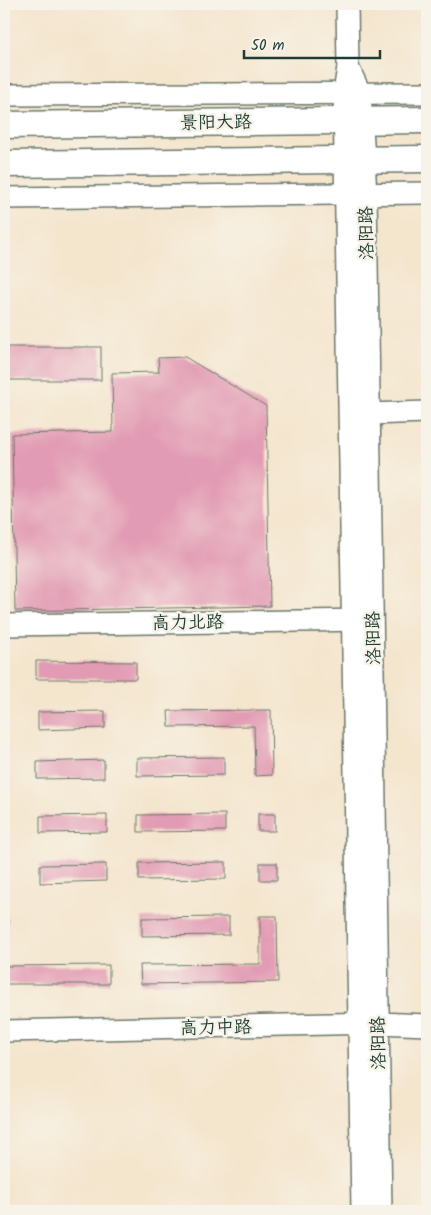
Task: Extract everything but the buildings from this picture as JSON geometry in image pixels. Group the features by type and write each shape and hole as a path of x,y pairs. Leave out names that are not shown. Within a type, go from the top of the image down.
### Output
{"main road":[{"name":"景阳大路","path":"4,125 427,120"},
{"path":"4,164 427,159"}],"street":[{"name":"洛阳路","path":"347,4 348,67 352,93 356,194 369,1024 381,1211"},
{"path":"4,95 427,93"},
{"path":"4,198 427,193"},
{"name":"洛阳路","path":"356,194 369,414 363,620"},
{"path":"369,414 427,412"},
{"name":"高力北路","path":"4,625 363,620"},
{"name":"洛阳路","path":"362,1211 369,1024"},
{"name":"高力中路","path":"4,1031 369,1024 427,1025"}]}
